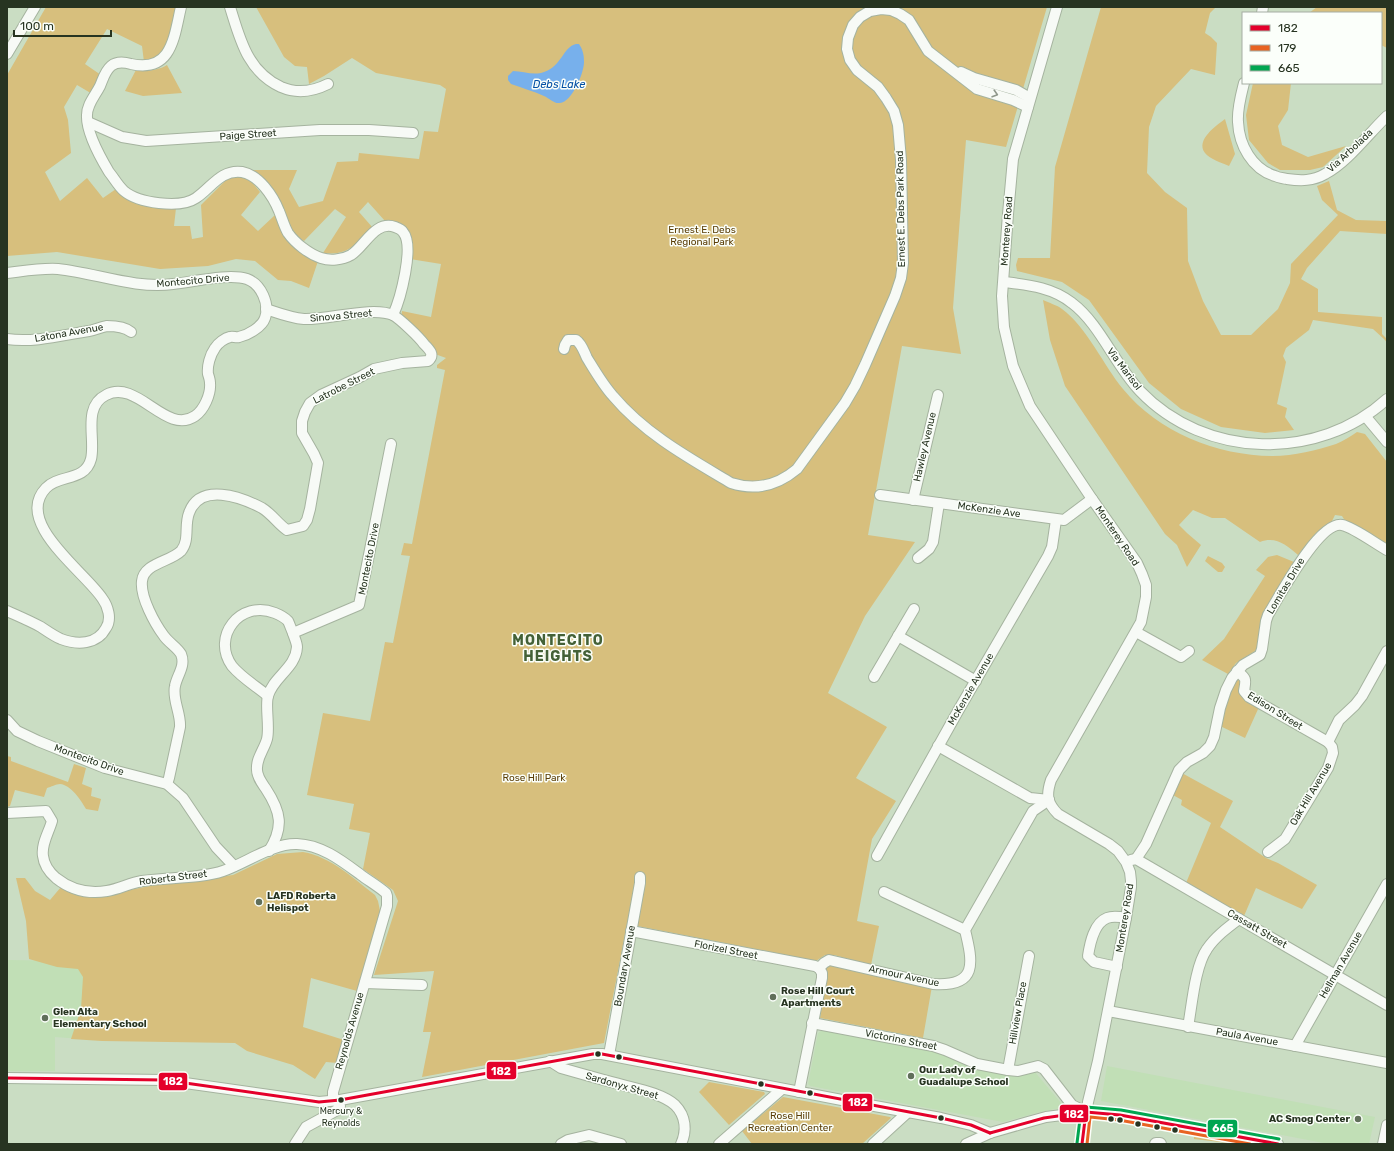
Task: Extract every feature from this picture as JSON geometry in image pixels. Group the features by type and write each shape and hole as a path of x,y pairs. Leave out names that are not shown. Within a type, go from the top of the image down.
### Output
{"street":[{"path":"7,54 35,7"},
{"path":"180,7 172,45 165,57 152,65 138,65 123,62 112,64 91,102 87,115 88,122 96,146 106,167 121,188 131,196 138,199 176,204 189,202 202,193 218,178 226,174 245,172 254,178 276,204 285,228 294,240 309,252 320,257 338,260 345,258 356,250 372,234 385,226 400,229 404,232 408,242 405,271 393,315"},
{"path":"230,7 246,53 253,66 267,80 293,91 311,90 328,84"},
{"name":"Monterey Road","path":"1057,7 1013,159 1002,296 1004,327 1013,366 1030,406 1137,563 1146,585 1145,609 1141,622 1051,780 1048,789 1049,800 1052,808 1058,814 1109,844 1118,851 1126,862 1130,872 1131,888 1126,918 1086,1112 1082,1144"},
{"name":"Ernest E. Debs Park Road","path":"564,349 568,340 576,340 580,342 587,358 613,396 630,414 671,447 731,483 748,487 762,486 780,481 797,468 845,403 865,365 895,296 901,278 903,263 901,160 898,125 894,111 878,87 857,70 850,60 847,49 848,38 853,25 860,17 870,11 881,9 890,10 900,14 909,20 928,51 978,84 1013,100 1029,102"},
{"name":"Via Arbolada","path":"1244,84 1238,122 1241,141 1250,158 1260,168 1274,176 1309,180 1326,174 1338,165 1387,116"},
{"name":"Paige Street","path":"88,122 122,137 146,141 320,130 369,130 413,134"},
{"name":"Montecito Drive","path":"7,273 34,270 59,270 122,282 151,285 172,284 216,278 241,278 254,283 260,288 266,302 266,309"},
{"name":"Via Marisol","path":"1004,282 1048,290 1072,303 1090,320 1127,376 1140,391 1162,410 1180,422 1204,433 1227,440 1253,444 1282,444 1318,438 1366,417 1387,399"},
{"path":"7,611 60,639 72,642 89,642 96,639 103,633 107,628 109,621 107,608 101,596 66,559 41,524 37,514 38,502 42,493 53,482 79,474 88,465 92,452 92,411 99,400 105,395 120,392 127,393 161,414 180,420 187,420 198,414 203,408 210,385 208,373 209,363 215,348 229,337 239,337 247,334 260,325 265,318 266,309"},
{"name":"Sinova Street","path":"266,309 304,319 371,312 381,312 393,315"},
{"name":"Latrobe Street","path":"167,784 171,772 180,727 174,687 182,664 181,654 165,638 154,622 142,588 144,574 153,566 172,558 182,549 187,537 190,508 195,501 203,496 213,494 233,497 263,508 288,530 303,526 307,520 310,508 318,463 302,433 302,421 310,403 321,395 374,369 402,363 428,362 431,358 432,354 422,342 393,315"},
{"name":"Latona Avenue","path":"7,339 26,340 92,330 106,326 128,329 131,332"},
{"name":"Hawley Avenue","path":"913,500 938,395"},
{"path":"1366,417 1387,442"},
{"name":"Montecito Drive","path":"293,633 359,605 391,444"},
{"name":"McKenzie Ave","path":"880,495 1056,520"},
{"path":"1056,520 1064,520 1092,499"},
{"path":"918,558 929,549 933,542 939,504"},
{"name":"McKenzie Avenue","path":"877,856 938,746 1048,556 1052,547 1056,520"},
{"name":"Lomitas Drive","path":"1136,859 1146,844 1180,770 1187,762 1203,753 1210,746 1214,737 1220,708 1226,690 1243,665 1260,655 1268,615 1300,561 1310,548 1324,534 1335,526 1339,525 1350,529 1387,550"},
{"path":"874,677 914,608"},
{"path":"268,696 232,666 226,649 226,636 233,621 244,613 255,609 270,611 282,616 288,622 297,646 296,654 291,664 277,680 268,696 267,739 259,754 257,770 259,778 276,806 279,815 277,836 269,851"},
{"path":"1136,632 1181,657 1189,650"},
{"path":"898,636 976,681"},
{"path":"1328,742 1339,720 1362,696 1387,651"},
{"name":"Edison Street","path":"1238,671 1245,677 1246,680 1244,691 1246,694 1328,742"},
{"name":"Montecito Drive","path":"7,720 17,730 33,738 105,768 167,784 183,798 216,847 234,866"},
{"name":"Oak Hill Avenue","path":"1268,852 1285,838 1328,768 1333,753 1332,747 1328,742"},
{"path":"938,746 1030,798 1049,800"},
{"path":"884,892 966,930 1033,811 1049,800"},
{"name":"Roberta Street","path":"7,813 46,811 52,821 43,845 45,866 65,885 79,890 93,892 108,891 142,881 213,874 285,845 295,844 306,845 326,852 382,890 387,896"},
{"path":"1126,862 1136,859"},
{"name":"Cassatt Street","path":"1136,859 1387,1005"},
{"name":"Boundary Avenue","path":"609,1055 632,931 640,877"},
{"name":"Hellman Avenue","path":"1295,1046 1387,884"},
{"name":"Reynolds Avenue","path":"295,1144 306,1127 339,1109 340,1106 333,1092 387,906 387,896"},
{"path":"1117,967 1094,962 1088,956 1089,948 1098,923 1108,917 1126,918"},
{"path":"1188,1027 1201,961 1207,949 1218,935 1239,919"},
{"name":"Armour Avenue","path":"819,968 829,960 933,984 955,983 966,977 971,967 971,955 966,930"},
{"name":"Florizel Street","path":"632,931 819,968"},
{"name":"Hillview Place","path":"1008,1070 1029,956"},
{"path":"799,1092 822,978 822,973 819,968"},
{"path":"364,982 422,985"},
{"name":"Paula Avenue","path":"1108,1011 1387,1064"},
{"name":"Victorine Street","path":"812,1023 933,1046 977,1064 1008,1070 1018,1071 1038,1066 1044,1069 1072,1105 1086,1112"},
{"path":"7,1078 164,1080 319,1102 593,1054 609,1055 941,1118 971,1125 990,1133"},
{"name":"Sardonyx Street","path":"550,1061 561,1068 644,1091 667,1100 675,1105 684,1119 685,1135 681,1144"},
{"path":"719,1144 782,1089"},
{"path":"873,1144 908,1112"},
{"path":"966,1144 990,1133 1046,1117 1086,1112 1120,1115 1278,1144"},
{"path":"1383,1144 1387,1125"},
{"path":"561,1144 568,1140 589,1135 621,1144"}],"shaded area":[{"name":"Glen Alta Elementary School","path":"91,945 82,1039 55,1037 55,1071 7,1071 7,960 75,961"},
{"name":"Our Lady of Guadalupe School","path":"824,1029 941,1052 973,1068 992,1072 1015,1076 1034,1071 1066,1107 1003,1122 810,1086 808,1084 818,1033"},
{"path":"1107,1066 1375,1117 1369,1144 1329,1144 1101,1101"}],"green space":[{"path":"46,7 178,7 166,53 144,62 142,46 107,29 85,64 101,75 94,95 77,85 64,107 68,120 71,153 45,172 60,201 87,178 103,198 116,189 133,202 176,208 174,226 190,226 192,239 203,237 201,205 226,180 237,175 252,182 260,192 241,215 258,231 275,215 281,230 319,258 309,288 291,281 278,280 255,261 236,259 208,266 160,269 57,252 7,256 7,75"},
{"name":"Ernest E. Debs Regional Park","path":"256,7 1047,7 1006,147 966,140 953,308 961,354 902,346 868,535 915,542 865,616 828,693 887,727 856,778 896,801 872,839 857,921 879,926 871,965 834,955 825,955 816,961 627,924 604,1043 422,1077 431,1032 423,1032 434,971 374,975 398,901 393,890 363,869 370,833 349,829 354,804 307,795 323,713 370,721 385,642 393,643 410,556 401,555 404,543 412,544 445,370 437,368 437,365 446,358 435,354 401,319 402,311 431,317 441,264 410,259 405,227 391,221 385,221 368,202 359,212 373,228 346,251 339,253 323,253 346,217 335,209 304,241 292,232 248,170 297,170 289,189 299,207 323,201 337,162 358,161 359,153 419,159 424,131 438,132 446,89 440,85 376,73 352,58 309,84 307,67 295,66 284,57"},
{"path":"1101,7 1216,7 1210,13 1205,33 1217,43 1215,75 1191,69 1156,106 1149,127 1147,173 1165,192 1187,208 1188,261 1203,301 1221,335 1251,335 1278,309 1290,283 1291,264 1338,215 1322,200 1317,186 1329,181 1337,210 1356,220 1387,221 1387,234 1340,231 1307,268 1301,279 1318,289 1318,312 1382,317 1382,334 1387,339 1387,343 1373,329 1313,320 1309,330 1286,348 1283,356 1286,362 1277,404 1287,408 1285,417 1294,430 1265,433 1221,427 1181,409 1149,383 1089,300 1062,282 1017,271 1016,265 1018,258 1050,258 1055,167"},
{"path":"1317,7 1387,7 1387,48 1382,46 1382,12 1310,12"},
{"path":"167,65 182,93 143,96 125,91 136,70 152,70"},
{"path":"1253,84 1291,84 1288,110 1278,126 1282,145 1308,157 1346,146 1323,167 1310,170 1280,170 1268,163 1249,140 1246,115"},
{"path":"1225,119 1235,154 1229,166 1210,157 1205,153 1203,148 1203,143 1208,133"},
{"path":"1043,300 1062,309 1071,316 1087,336 1116,380 1137,404 1153,418 1190,439 1231,452 1273,456 1297,454 1336,444 1357,432 1365,434 1387,462 1387,547 1347,524 1342,516 1335,515 1332,521 1316,533 1298,555 1280,542 1266,540 1260,542 1225,518 1212,518 1193,510 1179,525 1201,545 1187,567 1177,545 1165,534 1065,386 1050,340"},
{"path":"1277,555 1294,562 1265,611 1258,646 1255,651 1236,663 1228,674 1202,660 1224,639 1265,576 1256,570 1268,557"},
{"path":"1208,556 1222,563 1225,567 1222,572 1218,572 1205,561"},
{"path":"1238,676 1241,682 1240,691 1243,698 1259,707 1245,738 1218,725 1221,710"},
{"path":"7,756 11,757 11,761 68,782 74,764 86,768 82,784 92,788 91,796 101,799 98,811 86,809 72,790 60,784 47,788 44,797 15,790 10,806 7,807"},
{"path":"1180,772 1233,801 1220,827 1266,858 1317,885 1302,909 1256,888 1244,916 1186,883 1211,823 1181,805 1182,800 1171,794"},
{"path":"303,852 323,858 350,875 375,895 380,911 357,991 311,978 303,1027 344,1040 338,1063 326,1062 315,1079 293,1065 247,1051 235,1043 102,1041 71,1039 81,1009 83,977 78,969 57,967 29,959 26,921 16,878 25,878 35,891 50,900 61,887 93,897 150,886 233,875 277,854"},
{"path":"827,963 932,986 923,1038 820,1018 827,975 824,967"},
{"path":"709,1082 764,1092 765,1094 729,1125 699,1092"},
{"name":"Rose Hill Recreation Center","path":"783,1097 891,1118 862,1144 752,1144 742,1131"},
{"path":"1194,1134 1239,1141 1237,1144 1194,1139"}],"water":[{"name":"Debs Lake","path":"576,44 579,44 584,59 582,73 573,92 569,98 564,101 556,103 540,94 511,84 508,80 508,76 513,71 536,74 550,69 555,66 568,49"}],"transit line":[{"name":"182","path":"7,1078 164,1080 319,1102 340,1100 593,1054 602,1054 941,1118 971,1125 990,1133"},
{"name":"665","path":"1077,1143 1081,1111 1086,1107 1121,1110 1279,1139"},
{"name":"182","path":"990,1133 1044,1118 1086,1112 1120,1115 1278,1144"},
{"name":"182","path":"1082,1144 1086,1112"},
{"name":"179","path":"1087,1144 1090,1117 1119,1120 1250,1144"}],"place":[{"name":"LAFD Roberta Helispot","path":"259,902"},
{"name":"Rose Hill Court Apartments","path":"773,997"},
{"name":"Glen Alta Elementary School","path":"45,1018"},
{"name":"Our Lady of Guadalupe School","path":"911,1076"},
{"name":"Mercury & Reynolds","path":"341,1100"},
{"name":"AC Smog Center","path":"1358,1119"}],"district":[{"name":"MONTECITO HEIGHTS","path":"558,648"}],"park label":[{"name":"Rose Hill Park","path":"534,778"}]}
